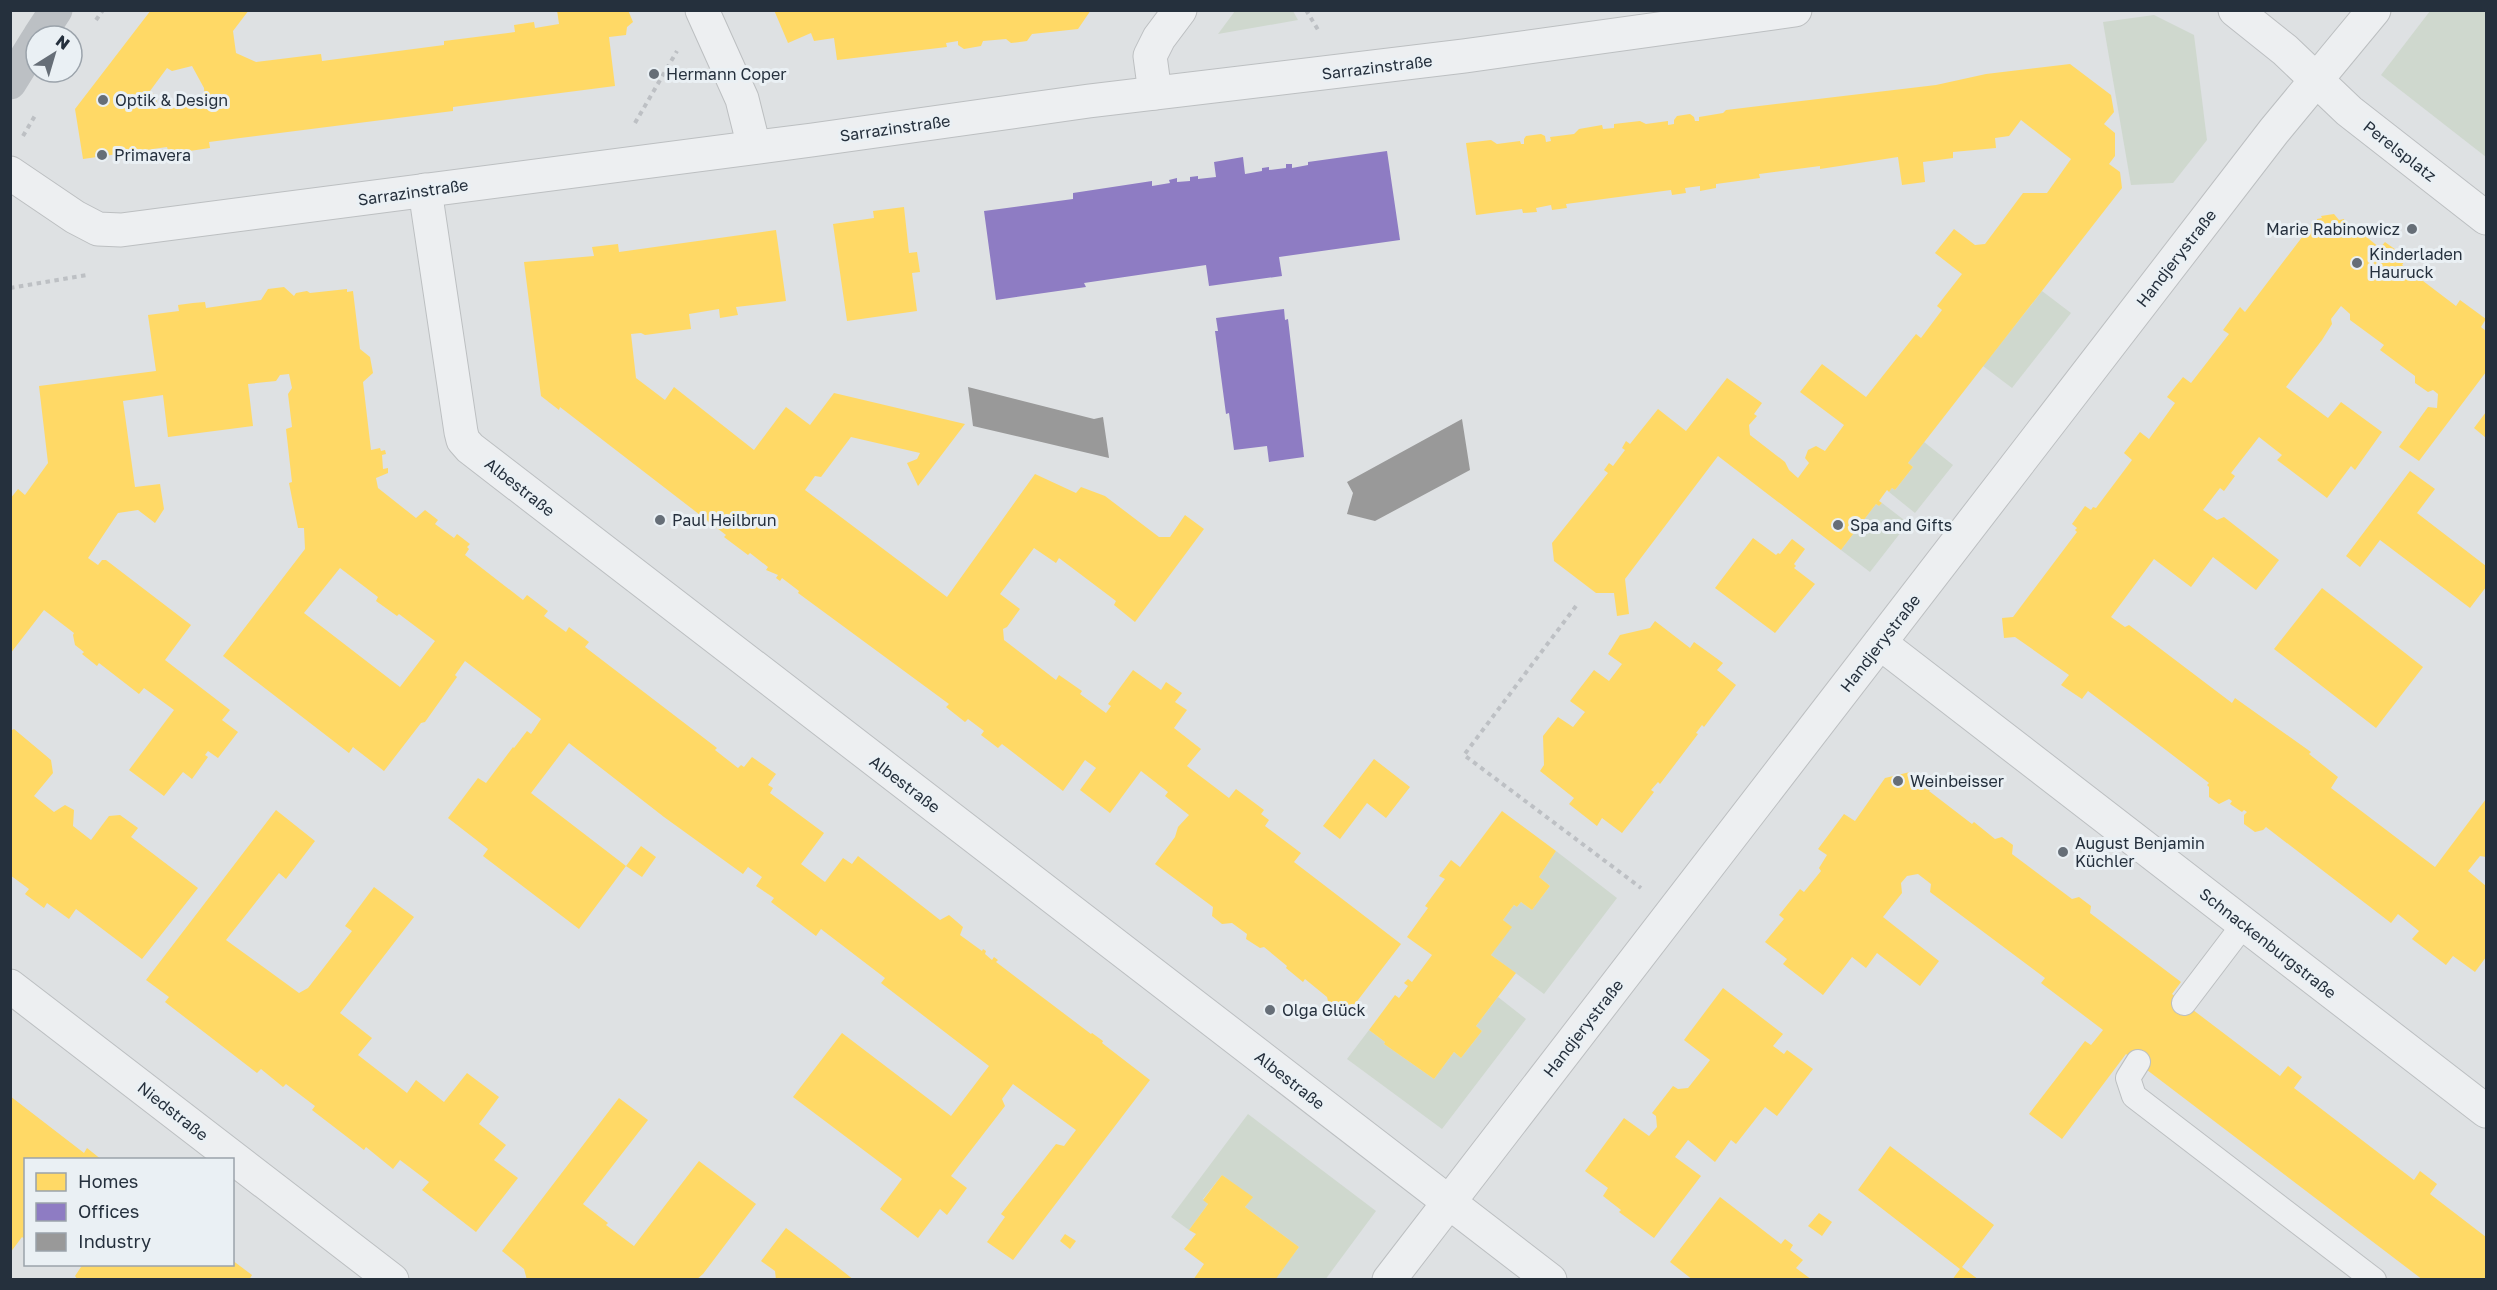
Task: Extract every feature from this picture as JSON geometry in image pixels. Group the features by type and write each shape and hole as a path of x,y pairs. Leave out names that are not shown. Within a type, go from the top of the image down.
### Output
{"main road":[{"path":"47,24 56,10"},
{"path":"10,83 24,60"}],"street":[{"path":"702,10 742,99 754,147"},
{"path":"1155,93 1150,56 1159,38 1180,10"},
{"name":"Sarrazinstraße","path":"10,173 75,217 98,229 121,231 1155,93 1447,58 1795,10"},
{"path":"2235,10 2278,44 2316,80"},
{"name":"Handjerystraße","path":"1389,1280 2267,140 2374,10"},
{"name":"Perelsplatz","path":"2316,80 2349,111 2487,218"},
{"name":"Albestraße","path":"425,190 461,432 463,440 470,448 1550,1280"},
{"name":"Schnackenburgstraße","path":"1880,643 2487,1111"},
{"name":"Niedstraße","path":"10,986 233,1158"},
{"name":"Niedstraße","path":"234,1158 392,1280"}],"lane":[{"path":"2184,1003 2244,924"},
{"path":"2138,1062 2128,1078 2134,1096 2374,1280"}],"path":[{"path":"1306,10 1320,34"},
{"path":"635,123 679,47"},
{"path":"21,140 40,106"},
{"path":"10,288 87,275"},
{"path":"1576,606 1464,755 1642,888"}],"shaded area":[{"path":"1235,11 1293,11 1298,20 1218,34"},
{"path":"2430,11 2486,11 2486,157 2381,75"},
{"path":"2154,15 2194,35 2207,140 2173,183 2131,185 2103,22"},
{"path":"2042,291 2071,313 2012,388 1983,366"},
{"path":"1924,442 1953,465 1915,513 1889,492 1892,488 1895,490 1913,467 1908,463"},
{"path":"1882,503 1908,523 1870,572 1841,550 1876,504 1879,506"},
{"path":"1556,851 1617,898 1544,994 1491,955 1511,927 1503,920 1514,905 1517,907 1521,902 1532,910 1550,886 1539,877"},
{"path":"1498,997 1526,1019 1442,1129 1347,1059 1369,1030 1385,1042 1384,1044 1434,1079 1454,1052 1461,1058 1482,1031 1476,1026"},
{"path":"1248,1114 1376,1211 1325,1280 1275,1279 1299,1247 1245,1207 1252,1197 1222,1175 1203,1199 1208,1204 1189,1230 1171,1217"}],"building: Homes":[{"path":"151,10 249,10 233,31 236,53 256,62 321,54 322,61 444,45 444,41 515,32 514,25 534,22 535,28 559,24 557,10 628,10 633,22 627,27 626,35 609,37 615,86 453,107 453,111 209,142 210,148 169,154 167,147 83,159 75,109","holes":["192,66 204,88 205,102 158,108 156,96 150,91 167,68 172,71"]},
{"path":"774,10 1091,10 1078,29 1032,34 1027,41 1011,43 1006,39 983,41 981,46 964,49 958,45 958,41 946,43 947,47 837,60 834,38 814,41 811,33 788,43"},
{"path":"2070,64 2111,95 2114,112 2104,124 2115,133 2115,156 2109,164 2120,172 2122,188 1908,463 1913,467 1895,490 1892,488 1889,492 1887,490 1879,501 1882,503 1879,506 1876,504 1841,550 1718,456 1625,579 1629,614 1617,616 1614,593 1596,593 1554,561 1552,543 1608,473 1604,470 1609,463 1613,466 1625,450 1622,448 1626,441 1630,444 1658,409 1686,431 1727,378 1762,403 1754,414 1757,416 1749,425 1750,435 1785,462 1789,470 1798,478 1809,463 1805,458 1808,450 1816,446 1825,451 1844,425 1800,392 1822,364 1866,397 1916,334 1921,338 1942,310 1937,306 1962,274 1935,253 1954,229 1975,245 1985,244 2023,193 2047,193 2071,159 2021,120 2009,136 1995,138 1996,148 1953,152 1953,158 1923,162 1925,182 1902,185 1898,157 1820,169 1820,166 1759,174 1760,178 1716,184 1716,188 1700,191 1700,186 1685,188 1686,193 1672,195 1671,190 1566,204 1567,208 1552,210 1551,205 1536,208 1537,212 1523,213 1522,209 1476,215 1466,143 1491,140 1497,144 1520,141 1524,144 1526,136 1541,134 1545,136 1546,142 1551,141 1550,137 1574,134 1579,129 1602,125 1603,129 1614,128 1614,124 1668,121 1668,125 1674,124 1677,116 1690,114 1695,121 1699,121 1699,117 1723,113 1726,110 1936,85 1986,74"},
{"path":"904,207 909,253 917,252 920,272 912,273 917,311 847,321 833,224 874,218 873,211"},
{"path":"2334,214 2339,220 2344,219 2345,226 2353,226 2380,248 2385,242 2407,258 2402,265 2456,306 2460,300 2486,319 2481,327 2486,331 2486,372 2419,461 2399,447 2428,407 2437,408 2438,394 2433,390 2428,392 2415,383 2415,376 2380,350 2384,345 2350,320 2350,314 2341,306 2331,319 2332,324 2322,340 2286,387 2328,418 2341,402 2382,432 2355,470 2351,466 2327,498 2277,460 2282,455 2259,437 2231,473 2235,476 2224,491 2220,488 2203,510 2217,520 2224,517 2279,560 2256,590 2213,557 2191,587 2154,559 2111,617 2125,627 2129,625 2232,703 2235,698 2311,752 2309,754 2338,777 2331,788 2435,867 2486,799 2486,857 2480,856 2468,871 2486,886 2486,957 2475,972 2453,956 2446,965 2412,939 2419,931 2398,914 2391,923 2266,827 2255,832 2244,824 2244,815 2247,812 2244,810 2242,812 2230,804 2232,801 2229,799 2219,804 2209,797 2207,785 2209,783 2088,691 2082,699 2061,685 2069,675 2015,637 2004,638 2002,618 2013,617 2077,532 2075,530 2077,528 2072,524 2085,506 2091,510 2093,507 2096,508 2132,460 2124,453 2140,432 2149,439 2175,403 2167,397 2183,377 2191,383 2229,334 2223,330 2240,307 2245,312 2306,232 2311,232 2311,224 2322,218 2321,216"},
{"path":"776,230 786,301 736,307 738,315 720,318 719,309 689,314 691,329 645,335 631,334 636,378 665,400 674,387 754,450 786,407 810,425 834,393 965,424 918,486 907,463 917,459 920,453 851,437 821,477 815,476 805,490 947,597 1035,474 1076,493 1081,487 1105,496 1159,537 1170,537 1185,515 1204,529 1135,622 1114,605 1116,601 1059,558 1056,563 1034,548 1000,594 1020,609 1003,629 1004,640 1056,680 1059,675 1082,691 1080,694 1106,713 1111,706 1108,704 1133,670 1161,690 1166,682 1182,693 1175,702 1187,710 1174,728 1201,749 1187,766 1229,798 1236,789 1264,810 1261,814 1269,820 1265,826 1301,853 1294,862 1401,944 1348,1013 1344,1010 1341,1012 1328,1001 1327,997 1305,979 1303,982 1264,947 1260,948 1246,939 1247,934 1232,923 1222,924 1212,916 1213,907 1155,864 1175,837 1178,827 1189,815 1165,796 1168,792 1141,771 1110,813 1080,790 1096,768 1085,760 1063,791 1002,744 998,748 981,735 984,731 968,719 965,722 946,707 949,704 798,593 799,591 782,578 780,581 776,578 778,575 766,570 768,567 750,553 748,555 724,537 726,535 560,407 559,410 541,396 524,262 594,256 592,247 618,244 619,252"},
{"path":"284,287 294,296 296,293 307,291 310,293 347,289 347,292 353,291 360,349 370,357 373,373 363,382 371,450 380,448 381,451 385,450 386,454 382,455 383,469 388,468 388,473 376,478 378,488 416,518 425,510 438,520 435,524 454,538 457,534 470,544 465,555 523,600 527,595 548,611 544,616 566,632 569,627 589,642 585,647 717,748 715,750 738,768 741,765 744,767 752,757 776,774 768,785 773,788 770,793 824,833 801,864 825,882 843,858 852,864 858,856 940,920 949,915 963,927 960,935 982,951 983,949 986,951 985,954 992,960 994,957 998,960 996,962 1103,1041 1102,1043 1150,1080 1013,1260 987,1242 1005,1217 1001,1214 1056,1144 1064,1146 1076,1130 1013,1084 1002,1099 1005,1106 951,1176 967,1188 947,1215 940,1209 918,1238 880,1209 902,1179 793,1097 842,1033 951,1116 989,1066 881,983 885,978 821,929 816,936 771,902 774,898 756,886 762,877 748,867 743,874 664,817 569,743 531,793 626,866 579,929 483,856 488,849 448,818 478,778 486,783 513,747 527,731 531,734 541,719 465,661 455,675 457,677 425,722 421,723 384,771 353,747 349,753 223,656 305,549 304,528 298,528 289,483 292,482 286,429 292,427 288,394 292,388 289,374 280,375 276,381 248,384 253,426 168,437 163,395 123,401 135,487 160,484 164,509 155,523 138,510 118,513 88,558 98,565 102,560 106,560 191,625 165,660 230,710 222,720 238,732 218,758 208,751 205,755 208,757 192,779 183,772 164,796 129,770 174,710 144,688 139,694 99,663 97,666 75,645 74,633 44,610 10,654 10,499 18,489 25,495 48,463 39,386 156,371 148,315 179,311 178,305 193,303 205,302 206,308 261,300 268,289","holes":["340,568 378,597 376,601 397,616 399,614 435,641 400,687 304,613"]},
{"path":"2486,412 2486,438 2474,428"},
{"path":"2410,471 2435,489 2417,513 2486,566 2486,587 2470,608 2380,540 2360,567 2346,556"},
{"path":"1753,538 1776,555 1780,554 1792,539 1805,549 1794,564 1796,566 1794,568 1815,584 1775,633 1715,588"},
{"path":"2322,588 2423,667 2376,728 2274,649"},
{"path":"1655,621 1690,648 1694,642 1723,663 1717,670 1736,685 1704,727 1702,725 1696,733 1698,734 1660,784 1658,782 1651,790 1654,792 1622,833 1602,818 1597,826 1569,804 1574,798 1540,771 1544,765 1543,736 1558,717 1573,727 1585,712 1570,701 1594,670 1609,681 1622,664 1608,654 1620,635 1650,628"},
{"path":"14,729 51,760 53,773 34,796 54,812 65,805 74,810 73,826 91,840 109,816 120,815 138,828 131,837 198,888 142,959 76,909 69,919 47,903 44,908 25,894 29,889 10,875 10,731"},
{"path":"1374,759 1410,787 1386,818 1367,803 1340,839 1323,826"},
{"path":"1910,772 1910,775 1929,791 1972,824 1974,822 1995,839 2002,837 2013,845 2012,854 2072,899 2079,897 2091,906 2090,913 2181,982 2172,994 2280,1076 2288,1066 2302,1077 2294,1088 2414,1180 2420,1171 2437,1184 2430,1194 2486,1237 2486,1280 2423,1280 2126,1054 2062,1139 2029,1114 2085,1041 2091,1045 2103,1030 2041,983 2045,978 1930,892 1931,884 1918,874 1907,876 1901,883 1902,893 1883,917 1939,961 1920,986 1877,953 1866,968 1852,957 1823,995 1783,964 1787,959 1765,942 1784,919 1779,915 1800,889 1804,892 1821,871 1819,868 1827,855 1818,849 1844,814 1855,821 1885,778"},
{"path":"276,810 315,841 286,879 279,873 226,940 299,993 308,988 352,931 345,926 374,887 414,917 340,1013 372,1038 358,1055 407,1093 416,1080 444,1102 467,1073 499,1097 479,1124 506,1145 494,1160 518,1178 476,1232 422,1190 429,1182 400,1160 393,1169 366,1147 364,1150 312,1110 315,1106 286,1084 283,1087 261,1069 257,1073 165,1002 169,997 146,980"},
{"path":"1502,811 1556,851 1539,877 1550,886 1532,910 1521,902 1517,907 1514,905 1503,920 1512,927 1491,955 1516,973 1476,1026 1482,1031 1461,1058 1454,1052 1434,1079 1384,1044 1385,1042 1369,1030 1395,995 1399,998 1408,986 1404,983 1408,979 1412,982 1432,955 1407,937 1428,908 1425,906 1445,879 1439,876 1451,860 1460,867"},
{"path":"641,846 656,857 642,877 626,866"},
{"path":"1723,988 1783,1034 1773,1046 1784,1054 1787,1050 1813,1069 1777,1116 1765,1107 1736,1144 1731,1140 1715,1162 1688,1140 1675,1157 1701,1176 1654,1238 1619,1212 1621,1210 1603,1196 1608,1188 1585,1171 1624,1118 1649,1136 1657,1127 1656,1116 1652,1113 1673,1086 1678,1089 1688,1088 1707,1064 1710,1060 1684,1040"},
{"path":"10,1096 84,1153 87,1148 100,1158 24,1158 24,1238 22,1237 10,1253"},
{"path":"619,1098 648,1120 583,1204 608,1223 606,1225 634,1246 699,1161 756,1204 696,1280 527,1280 524,1269 502,1251"},
{"path":"1890,1146 1994,1225 1962,1267 1979,1280 1952,1280 1960,1269 1858,1190"},
{"path":"1222,1175 1253,1197 1245,1207 1299,1247 1275,1280 1193,1280 1204,1264 1184,1249 1196,1234 1189,1230 1208,1204 1203,1200"},
{"path":"1720,1197 1781,1244 1785,1239 1793,1245 1790,1250 1803,1260 1796,1268 1812,1280 1693,1280 1670,1262"},
{"path":"1819,1213 1832,1222 1822,1236 1808,1226"},
{"path":"786,1228 854,1280 776,1280 775,1271 761,1261"},
{"path":"1065,1234 1076,1241 1070,1249 1060,1241"},
{"path":"234,1262 252,1275 249,1280 78,1280 75,1276 82,1266 234,1266"}],"building: Offices":[{"path":"1387,151 1400,240 1279,257 1282,276 1209,286 1206,265 1084,283 1086,287 996,300 984,211 1073,199 1073,193 1152,181 1152,186 1170,183 1169,180 1177,178 1177,182 1190,181 1190,177 1198,176 1198,179 1216,177 1214,162 1243,157 1245,174 1262,171 1262,168 1269,167 1269,170 1286,168 1286,164 1292,164 1292,168 1308,165 1308,162"},
{"path":"1284,309 1285,320 1288,319 1304,457 1269,462 1267,446 1234,450 1229,413 1226,414 1215,331 1218,331 1216,318"}],"building: Industry":[{"path":"968,387 1094,419 1103,417 1109,458 973,426"},
{"path":"1462,419 1470,470 1375,521 1347,514 1353,493 1347,482"}],"place":[{"name":"Hermann Coper","path":"654,74"},
{"name":"Optik & Design","path":"103,100"},
{"name":"Primavera","path":"102,155"},
{"name":"Marie Rabinowicz","path":"2412,229"},
{"name":"Kinderladen Hauruck","path":"2357,263"},
{"name":"Paul Heilbrun","path":"660,520"},
{"name":"Spa and Gifts","path":"1838,525"},
{"name":"Weinbeisser","path":"1898,781"},
{"name":"August Benjamin Küchler","path":"2063,852"},
{"name":"Olga Glück","path":"1270,1010"}]}
